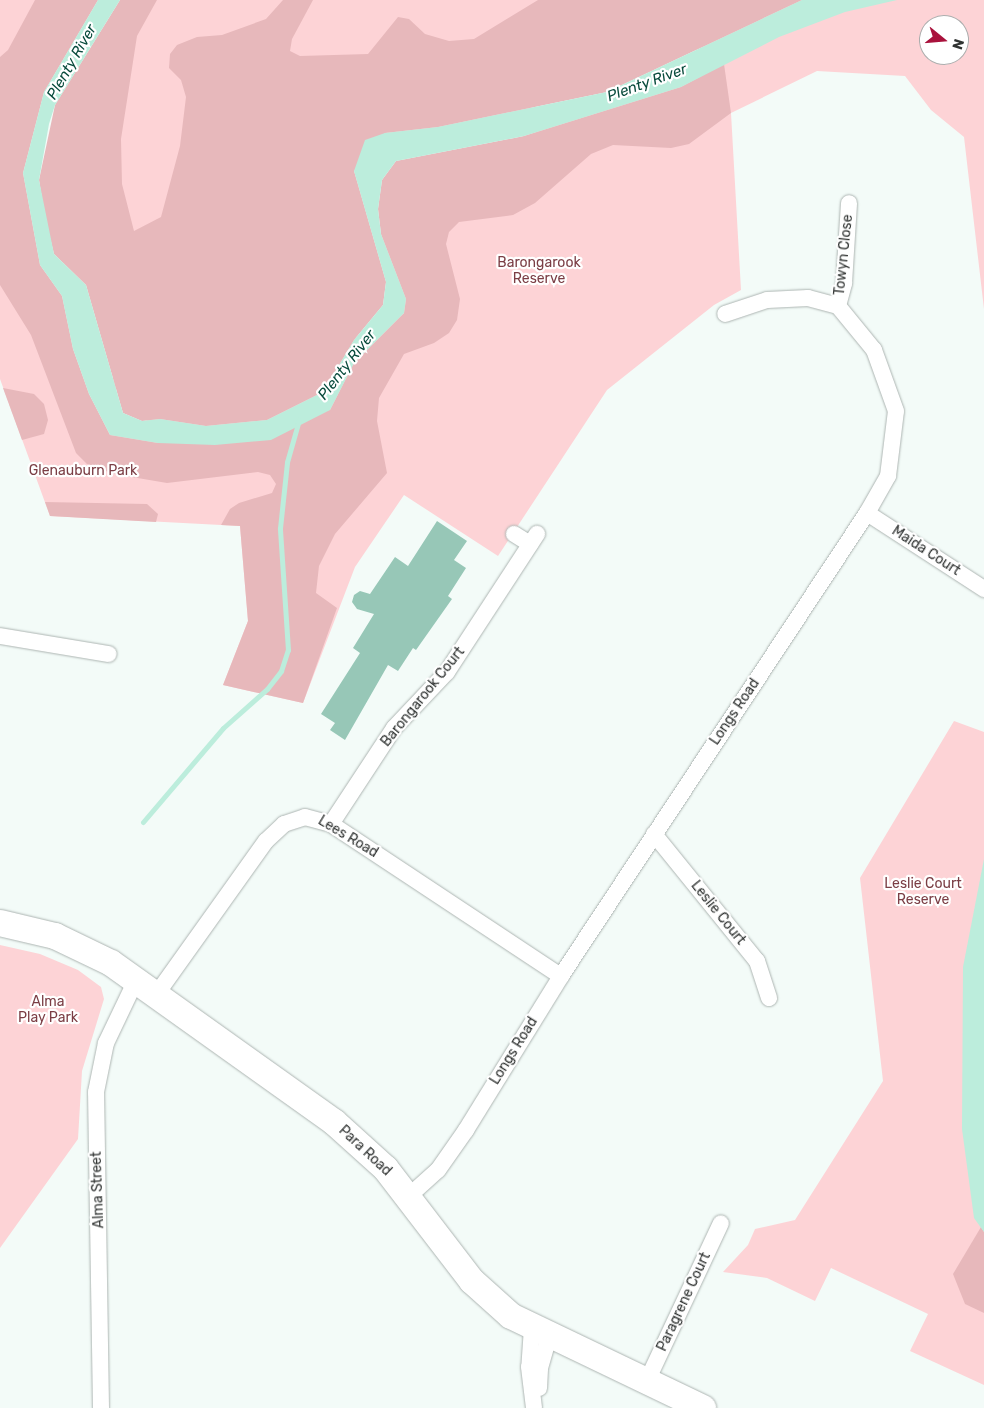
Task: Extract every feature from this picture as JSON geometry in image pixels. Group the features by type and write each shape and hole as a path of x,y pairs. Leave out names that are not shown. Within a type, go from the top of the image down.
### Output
{"main road":[{"name":"Para Road","path":"0,922 74,944 146,988 334,1122 409,1196 472,1281 540,1332 703,1408"}],"street":[{"name":"Towyn Close","path":"838,306 844,283 849,203"},
{"path":"725,314 766,300 808,298 838,306"},
{"name":"Longs Road","path":"409,1196 432,1178 449,1156 561,976 867,513 888,476 896,411 874,350 838,306"},
{"name":"Maida Court","path":"867,513 984,589"},
{"name":"Barongarook Court","path":"331,824 398,722 446,672 534,539 514,534"},
{"path":"0,636 109,654"},
{"name":"Lees Road","path":"146,988 275,831 305,817 331,824 561,976"},
{"name":"Leslie Court","path":"654,834 757,961 769,998"},
{"name":"Alma Street","path":"102,1408 96,1092 106,1043 146,988"},
{"name":"Paragrene Court","path":"646,1381 722,1223"},
{"path":"534,1408 529,1367 540,1332"},
{"path":"538,1408 540,1332"}],"green space":[{"path":"0,0 98,0 44,92 23,173 40,265 62,296 73,349 89,394 110,435 391,324 404,313 381,234 524,136 595,111 720,41 354,171 386,282 113,389 120,0 984,0 984,309 964,137 931,110 905,76 817,71 731,113 741,290 714,305 607,390 498,556 404,495 355,567 303,703 223,685 248,621 240,526 50,516 0,379"},
{"name":"Leslie Court Reserve","path":"954,721 984,732 984,1385 910,1351 928,1314 831,1268 815,1301 767,1278 723,1272 748,1245 755,1229 795,1220 883,1081 860,878"},
{"name":"Alma Play Park","path":"0,945 40,954 78,970 101,987 104,999 82,1071 78,1139 0,1248"}],"shaded area":[{"path":"35,0 98,0 44,92 23,173 40,265 62,296 73,349 89,394 110,435 158,443 330,410 354,363 404,313 406,299 381,234 378,209 382,180 396,161 524,136 681,87 724,64 731,113 689,144 671,148 613,145 591,154 535,203 513,215 459,222 449,232 446,244 460,299 457,320 449,333 434,343 404,354 379,398 377,421 387,473 335,534 319,566 316,593 337,608 303,703 223,685 248,621 240,526 221,525 230,509 239,503 272,493 276,484 270,475 258,472 167,483 114,474 87,464 76,453 31,335 0,285 0,57 8,50"},
{"path":"120,0 157,0 137,36 121,139 122,184 134,231 161,217 180,146 186,97 181,80 169,68 170,54 177,45 197,37 222,35 266,19 283,0 313,0 292,39 290,51 300,56 368,54 398,17 409,19 425,34 449,41 474,39 538,0 802,0 607,92 438,127 385,133 354,171 386,282 383,305 354,340 323,392 267,420 206,426 160,419 142,421 123,413 86,285 54,254 45,217 39,180 55,105"},
{"path":"3,388 34,394 44,404 48,420 44,434 22,440"},
{"path":"45,502 147,504 158,514 156,522 50,516"},
{"path":"981,1227 984,1232 984,1313 965,1304 953,1274"}],"water":[{"name":"Plenty River","path":"98,0 120,0 55,105 49,124 39,180 54,254 86,285 123,413 142,421 160,419 206,426 267,420 323,392 354,340 383,305 386,282 354,171 365,140 385,133 438,127 607,92 802,0 897,0 845,12 779,37 681,87 524,136 396,161 382,180 378,209 381,234 406,299 404,313 354,363 330,410 271,440 215,445 158,443 110,435 89,394 73,349 62,296 40,265 23,173 44,92"},
{"path":"984,859 984,1232 974,1218 962,1129 963,967"}],"building":[{"path":"437,521 467,541 454,560 466,568 448,596 452,599 416,650 413,648 398,671 388,665 345,740 330,730 335,723 321,714 360,653 353,648 374,614 357,609 352,602 354,595 360,591 370,594 395,557 408,566"}],"waterway":[{"path":"143,822 223,728 267,689 281,671 288,650 280,528 287,462 299,420"}],"park label":[{"name":"Barongarook Reserve","path":"539,272"},
{"name":"Glenauburn Park","path":"83,471"}]}
